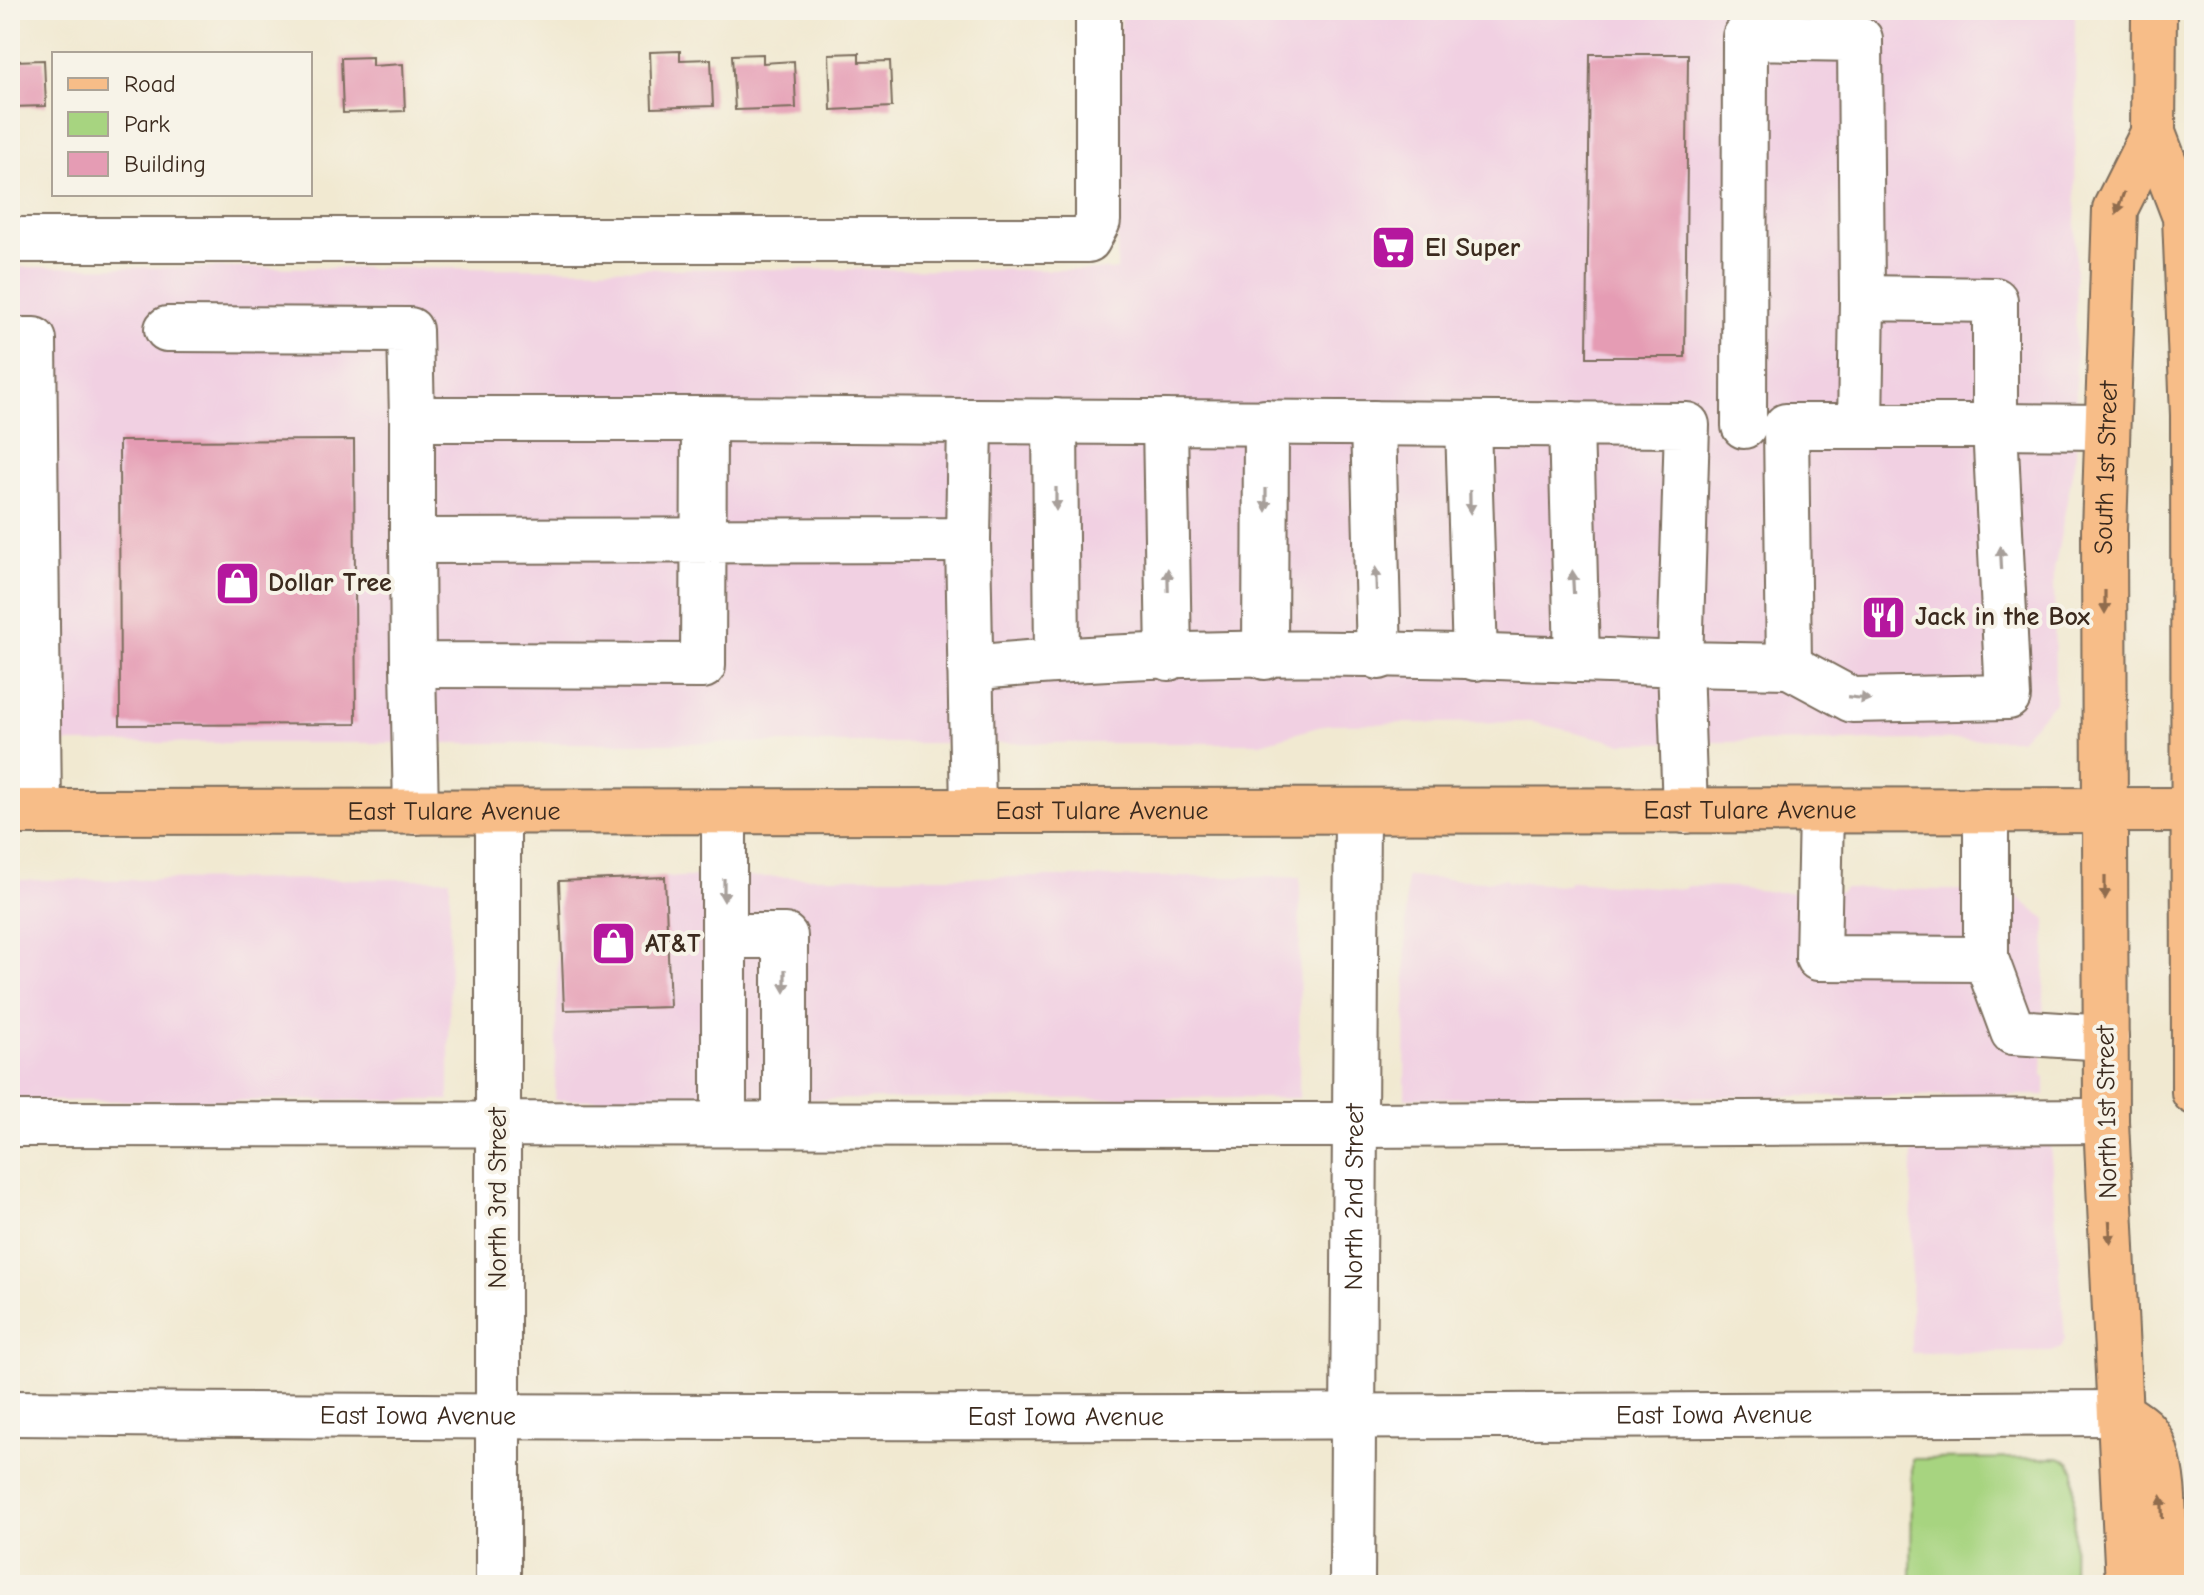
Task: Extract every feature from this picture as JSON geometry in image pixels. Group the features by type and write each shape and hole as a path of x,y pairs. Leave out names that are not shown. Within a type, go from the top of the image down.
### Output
{"main road":[{"name":"South 1st Street","path":"2154,10 2153,133 2185,217 2194,523 2193,810"},
{"name":"South 1st Street","path":"2104,810 2107,427 2115,209 2153,133"},
{"name":"North 1st Street","path":"2104,810 2106,1121 2128,1585"},
{"name":"East Tulare Avenue","path":"24,812 2193,810"},
{"path":"2193,810 2194,1092"},
{"path":"2120,1413 2145,1431 2155,1449 2160,1476 2164,1585"}],"street":[{"path":"10,240 1088,240 1098,221 1098,10"},
{"path":"1789,666 1765,426 1745,37 1860,39 1860,426"},
{"path":"970,668 1057,660 1169,658 1577,660 1789,666 1852,700 2008,697 1995,426 1995,300 1862,298"},
{"path":"167,329 410,330 416,812"},
{"path":"10,340 34,340 22,408 24,812"},
{"path":"412,419 2107,427"},
{"path":"413,665 703,666 704,419"},
{"path":"970,421 968,540 973,811"},
{"path":"1055,421 1057,660"},
{"path":"1165,422 1169,658"},
{"path":"1265,657 1266,422"},
{"path":"1373,423 1379,657"},
{"path":"1468,424 1475,658"},
{"path":"1571,424 1577,660"},
{"path":"1685,811 1680,664 1687,425"},
{"path":"412,541 968,540"},
{"path":"1986,810 1986,959 2013,1032 2106,1038"},
{"name":"North 2nd Street","path":"1352,1585 1357,811"},
{"path":"1821,811 1818,958 1986,959"},
{"name":"North 3rd Street","path":"498,812 498,1585"},
{"path":"724,812 724,1124"},
{"path":"724,936 785,936 785,1124"},
{"path":"10,1124 1355,1125 2106,1121"},
{"name":"East Iowa Avenue","path":"10,1413 498,1418 1353,1418 2120,1413"}],"shaded area":[{"path":"1120,10 2075,10 2076,452 2054,571 2055,702 2020,739 1621,743 1532,722 1329,724 1261,743 10,743 10,267 1117,270"},
{"path":"665,877 1300,877 1299,1098 555,1100 559,881"},
{"path":"1406,877 1505,879 1508,882 1567,885 1571,881 1684,889 1688,886 1735,887 1773,892 1840,892 1844,888 1994,891 2007,888 2046,920 2042,1075 2045,1078 2045,1095 1405,1098"},
{"path":"450,879 449,1100 10,1101 10,880"},
{"path":"2049,1131 2065,1338 2061,1348 2052,1352 1911,1353 1912,1132"}],"green space":[{"path":"2059,1458 2069,1462 2074,1471 2073,1585 1911,1585 1912,1459"}],"building":[{"path":"10,48 13,61 44,60 46,106 10,107"},
{"path":"680,51 680,60 711,59 713,106 652,108 650,52"},
{"path":"859,53 859,62 890,61 892,107 831,110 829,54"},
{"path":"763,54 763,63 794,61 796,108 735,110 732,55"},
{"path":"1590,54 1688,54 1685,357 1587,357"},
{"path":"372,57 372,66 403,64 405,111 343,113 341,58"},
{"name":"Dollar Tree","path":"354,440 356,724 120,725 119,441"},
{"name":"AT&T","path":"665,877 670,1007 564,1010 559,881"}],"place":[{"name":"El Super","path":"1394,248"},
{"name":"Dollar Tree","path":"237,583"},
{"name":"Jack in the Box","path":"1884,617"},
{"name":"AT&T","path":"614,944"}]}
